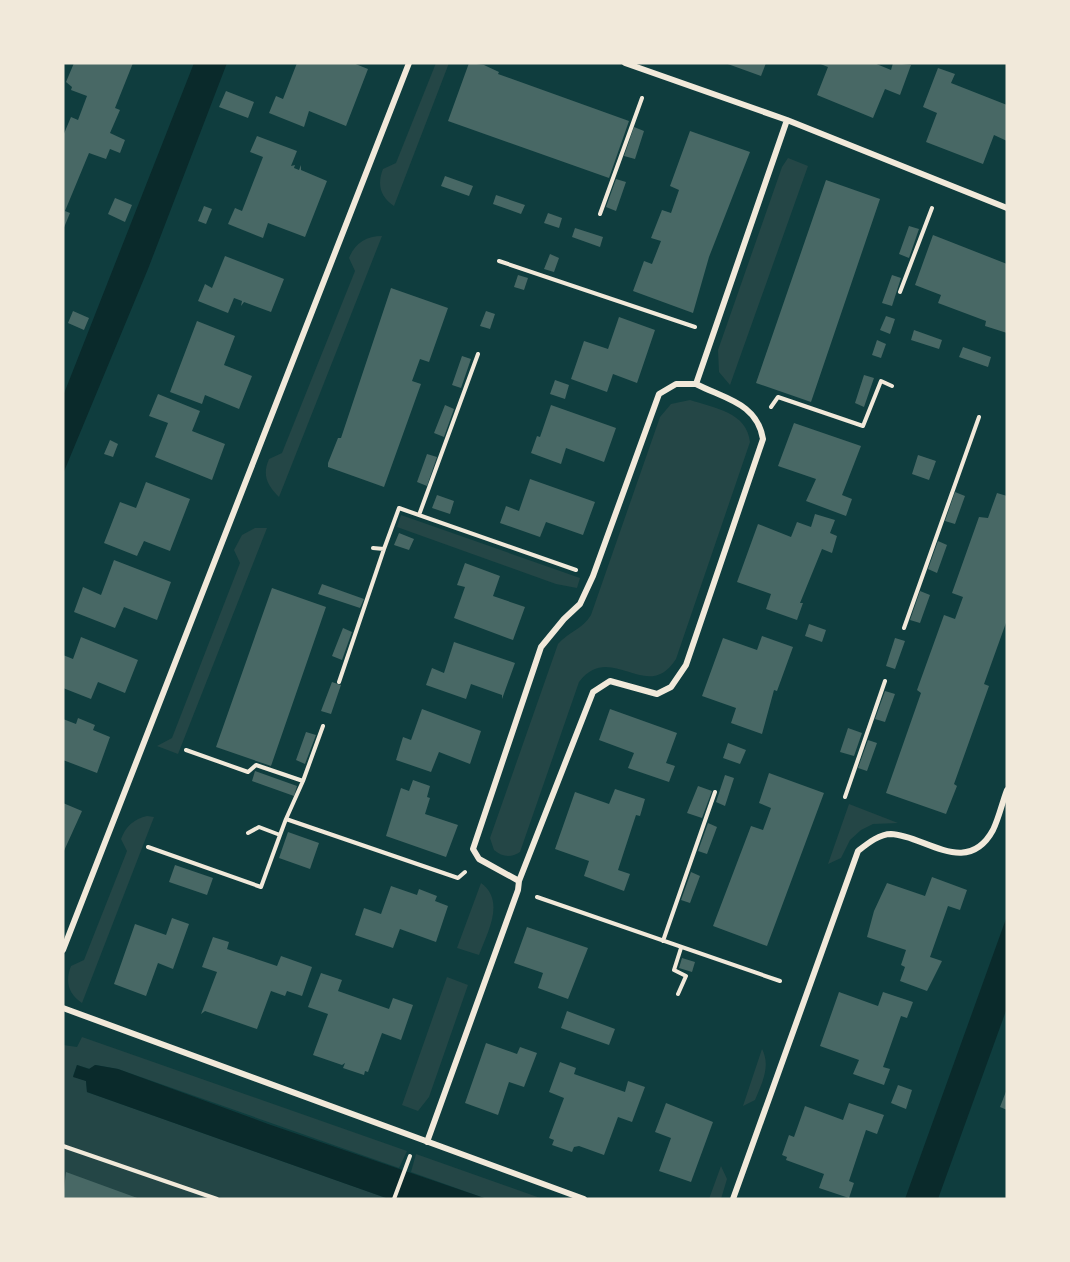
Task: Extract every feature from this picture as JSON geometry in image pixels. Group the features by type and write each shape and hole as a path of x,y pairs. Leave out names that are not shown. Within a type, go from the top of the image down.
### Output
{"street":[{"path":"63,950 409,63"},
{"path":"626,63 787,120 1007,208"},
{"path":"696,384 787,120"},
{"path":"427,1142 518,890 519,881 593,692 610,681 657,694 670,687 686,665 763,439 760,423 747,407 696,384 676,384 659,394 593,576 580,604 564,618 541,647 473,849 479,860 519,881"},
{"path":"734,1199 858,851 868,843 891,834 944,851 962,853 981,845 992,831 1007,790"},
{"path":"63,1008 584,1199"}],"path":[{"path":"600,214 642,98"},
{"path":"900,292 932,208"},
{"path":"499,261 713,333"},
{"path":"419,515 478,354"},
{"path":"760,423 778,397 863,426 880,381 892,386"},
{"path":"904,628 979,417"},
{"path":"339,682 399,508 593,576"},
{"path":"373,548 384,549"},
{"path":"844,797 885,681"},
{"path":"148,847 261,887 323,726"},
{"path":"186,750 248,772 256,765 303,781"},
{"path":"663,942 715,792"},
{"path":"286,819 458,878 479,860"},
{"path":"248,833 259,827 280,835"},
{"path":"518,890 780,981"},
{"path":"678,994 686,976 674,970 681,948"},
{"path":"63,1146 217,1199"},
{"path":"394,1199 409,1157"}],"shaded area":[{"path":"194,63 227,63 148,269 63,474 63,396"},
{"path":"436,63 449,63 394,206 381,190 381,175 383,169 396,163"},
{"path":"788,158 808,166 730,385 719,372 718,350 782,167"},
{"path":"382,236 279,497 267,479 266,470 269,459 282,453 355,271 349,258 351,253 362,241"},
{"path":"690,400 719,409 736,418 748,432 750,442 676,659 665,671 653,676 604,667 591,671 579,682 520,852 510,856 500,854 494,850 490,838 558,644 584,624 591,615 660,417 671,404"},
{"path":"401,515 580,578 577,588 556,584 397,527"},
{"path":"255,528 267,528 178,754 157,746 172,738 240,563 234,550 242,535"},
{"path":"849,804 898,823 873,824 861,830 850,840 841,858 828,864"},
{"path":"147,816 154,817 82,1003 69,987 68,977 71,966 84,960 127,851 121,839 123,834 131,824"},
{"path":"481,883 488,890 493,908 490,927 479,955 457,948"},
{"path":"1007,916 1007,1008 938,1199 905,1199"},
{"path":"447,977 468,985 429,1097 418,1111 402,1105"},
{"path":"82,1037 407,1151 399,1168 118,1069 96,1065 90,1069 77,1065 73,1076 86,1081 87,1092 389,1199 63,1199 63,1045 77,1047"},
{"path":"762,1049 766,1062 763,1081 755,1100 743,1106"},
{"path":"77,1065 89,1069 95,1065 118,1069 268,1124 487,1199 389,1199 87,1092 86,1081 73,1077"},
{"path":"416,1154 543,1199 487,1199 411,1172"},
{"path":"721,1166 727,1179 721,1199 709,1199"}],"building":[{"path":"74,63 133,63 115,108 120,110 110,133 125,140 120,153 110,149 106,159 89,153 65,211 70,213 63,230 63,136 71,117 78,120 87,96 71,90 72,87 66,82"},
{"path":"297,63 353,63 368,69 346,126 309,111 304,127 269,113 276,96 283,99"},
{"path":"469,63 484,65 499,72 498,74 629,121 609,178 448,121"},
{"path":"725,63 766,63 761,76"},
{"path":"818,63 874,63 891,70 893,63 911,65 900,95 885,89 873,118 817,95 828,67"},
{"path":"938,68 955,74 951,83 1007,105 1007,141 994,135 983,164 926,142 937,113 923,107"},
{"path":"226,91 254,102 248,118 219,107"},
{"path":"634,127 644,131 635,159 624,156"},
{"path":"690,131 750,152 709,257 693,313 633,291 644,261 652,264 661,241 651,238 662,210 671,213 679,190 670,186"},
{"path":"257,136 297,151 291,166 295,165 294,168 299,170 301,165 301,170 327,181 305,237 268,223 263,238 228,224 235,208 242,211 263,157 250,152"},
{"path":"445,176 473,186 469,196 441,186"},
{"path":"616,179 626,182 616,211 606,207"},
{"path":"826,180 880,199 811,402 756,383"},
{"path":"496,195 525,205 521,214 493,204"},
{"path":"115,198 132,205 125,222 108,214"},
{"path":"204,206 212,209 206,224 198,221"},
{"path":"548,213 562,218 559,228 544,223"},
{"path":"909,226 919,229 909,258 899,254"},
{"path":"575,228 603,237 600,247 572,237"},
{"path":"933,235 1007,264 1007,333 985,326 986,321 938,303 941,295 915,285"},
{"path":"550,254 559,258 554,272 544,269"},
{"path":"225,256 284,279 271,312 244,302 241,306 242,301 234,298 228,313 198,301 205,284 212,288"},
{"path":"518,275 528,278 524,290 514,287"},
{"path":"892,275 901,278 892,306 882,303"},
{"path":"391,288 448,308 429,362 420,359 412,381 421,384 384,487 328,467 328,463 338,438 341,438"},
{"path":"73,311 89,318 84,330 68,323"},
{"path":"486,311 495,314 490,329 480,326"},
{"path":"886,316 895,319 890,334 880,330"},
{"path":"619,317 655,330 637,383 613,374 607,392 571,379 584,341 608,349"},
{"path":"197,321 235,336 224,365 252,376 239,409 205,395 202,404 170,392"},
{"path":"914,330 942,340 939,349 911,340"},
{"path":"877,340 886,344 881,358 872,355"},
{"path":"963,347 991,357 988,367 959,357"},
{"path":"462,356 471,359 461,388 452,385"},
{"path":"864,375 874,378 864,407 855,403"},
{"path":"555,380 569,385 565,399 550,394"},
{"path":"158,394 200,411 192,431 225,444 212,480 155,457 168,423 149,416"},
{"path":"445,405 454,409 444,437 434,433"},
{"path":"551,405 616,428 604,462 566,448 561,464 531,453 537,436 540,437"},
{"path":"794,423 861,446 842,495 852,499 846,516 806,501 816,479 778,466"},
{"path":"110,440 118,444 113,457 104,454"},
{"path":"427,454 437,457 427,486 417,482"},
{"path":"918,455 936,461 929,480 912,474"},
{"path":"530,479 595,502 583,535 546,522 540,537 500,523 506,506 519,511"},
{"path":"146,482 190,499 170,551 144,541 137,556 104,543 120,502 136,508"},
{"path":"955,492 965,496 955,524 945,521"},
{"path":"997,493 1007,496 1007,620 984,684 989,686 954,784 957,786 946,814 886,793 921,693 917,690 944,615 955,619 963,597 952,593 979,517 988,518"},
{"path":"437,495 454,501 450,514 432,508"},
{"path":"815,514 835,520 830,533 837,536 832,553 822,549 800,603 803,603 797,620 766,609 771,594 737,582 758,524 791,537 797,522 811,527"},
{"path":"399,533 414,539 409,550 394,545"},
{"path":"938,541 947,545 937,573 928,569"},
{"path":"114,560 171,582 157,620 124,607 115,628 74,612 83,587 101,595"},
{"path":"465,563 500,576 493,596 525,607 513,640 454,618 465,587 457,585"},
{"path":"322,584 364,599 360,608 318,594"},
{"path":"272,588 326,607 271,766 216,747"},
{"path":"920,591 930,595 920,623 910,620"},
{"path":"809,624 826,630 822,642 805,636"},
{"path":"343,628 352,632 342,660 332,656"},
{"path":"762,636 793,647 777,691 774,690 762,734 731,723 736,708 702,696 723,638 757,650"},
{"path":"81,637 138,660 125,693 98,682 91,699 63,688 63,655 73,659"},
{"path":"895,638 905,641 895,669 886,666"},
{"path":"454,642 515,663 502,699 502,695 471,684 466,699 426,685 432,668 444,673"},
{"path":"332,682 341,685 331,714 321,711"},
{"path":"885,691 895,694 885,722 875,719"},
{"path":"422,709 481,731 470,764 439,752 431,772 396,760 403,737 411,740"},
{"path":"610,709 677,733 666,763 675,766 669,782 628,768 634,753 599,740"},
{"path":"78,718 95,725 93,730 110,737 97,773 63,760 63,719 76,724"},
{"path":"848,728 862,733 854,756 840,752"},
{"path":"306,732 316,735 305,764 296,760"},
{"path":"868,740 877,743 867,771 858,768"},
{"path":"728,743 746,750 740,764 723,758"},
{"path":"255,771 297,786 294,796 252,781"},
{"path":"769,773 824,793 767,946 713,926 751,826 763,830 771,808 759,803"},
{"path":"725,775 734,778 725,806 716,802"},
{"path":"413,780 430,786 427,797 430,798 425,814 458,825 446,857 386,836 401,788 409,791"},
{"path":"698,786 712,791 702,818 687,813"},
{"path":"615,789 645,799 640,816 636,815 618,870 630,874 624,891 584,876 589,861 555,849 575,792 609,804"},
{"path":"63,803 82,811 63,853"},
{"path":"708,823 717,827 707,854 698,851"},
{"path":"288,832 319,843 310,869 279,858"},
{"path":"175,865 213,878 207,895 169,882"},
{"path":"691,872 700,876 690,903 681,900"},
{"path":"932,877 967,890 960,910 948,906 930,957 942,961 927,991 900,981 905,967 901,965 906,950 867,937 874,911 887,883 925,896"},
{"path":"391,886 417,895 419,889 437,896 435,901 448,906 436,942 400,929 393,948 355,935 364,908 381,914"},
{"path":"172,918 189,924 173,969 158,963 146,996 114,984 135,924 166,935"},
{"path":"527,927 588,948 568,999 538,988 543,973 514,963"},
{"path":"213,937 229,942 227,949 277,966 281,956 312,967 302,996 287,991 285,996 271,991 257,1029 205,1011 201,1014 217,972 202,967"},
{"path":"682,958 695,962 692,972 679,968"},
{"path":"321,973 342,980 338,991 389,1009 393,998 413,1005 401,1040 382,1033 368,1072 365,1071 364,1075 343,1068 345,1063 342,1065 313,1055 328,1014 308,1007"},
{"path":"839,992 878,1006 883,992 913,1002 907,1018 901,1016 883,1067 890,1069 884,1085 853,1074 859,1060 820,1046"},
{"path":"567,1011 615,1029 609,1045 561,1028"},
{"path":"486,1043 517,1054 520,1047 537,1053 524,1087 509,1082 498,1115 465,1103"},
{"path":"560,1062 576,1068 574,1074 625,1092 628,1081 645,1087 632,1122 618,1117 604,1155 579,1146 574,1147 572,1152 552,1145 554,1140 549,1138 564,1098 549,1092"},
{"path":"898,1085 912,1090 906,1109 891,1103"},
{"path":"1007,1089 1007,1110 1000,1107"},
{"path":"666,1103 713,1122 691,1182 659,1171 671,1138 655,1132"},
{"path":"849,1103 884,1115 877,1134 866,1130 849,1181 854,1183 849,1198 819,1188 824,1174 786,1160 787,1157 782,1155 789,1135 794,1137 805,1106 843,1120"},
{"path":"66,1172 140,1199 63,1199"}]}
